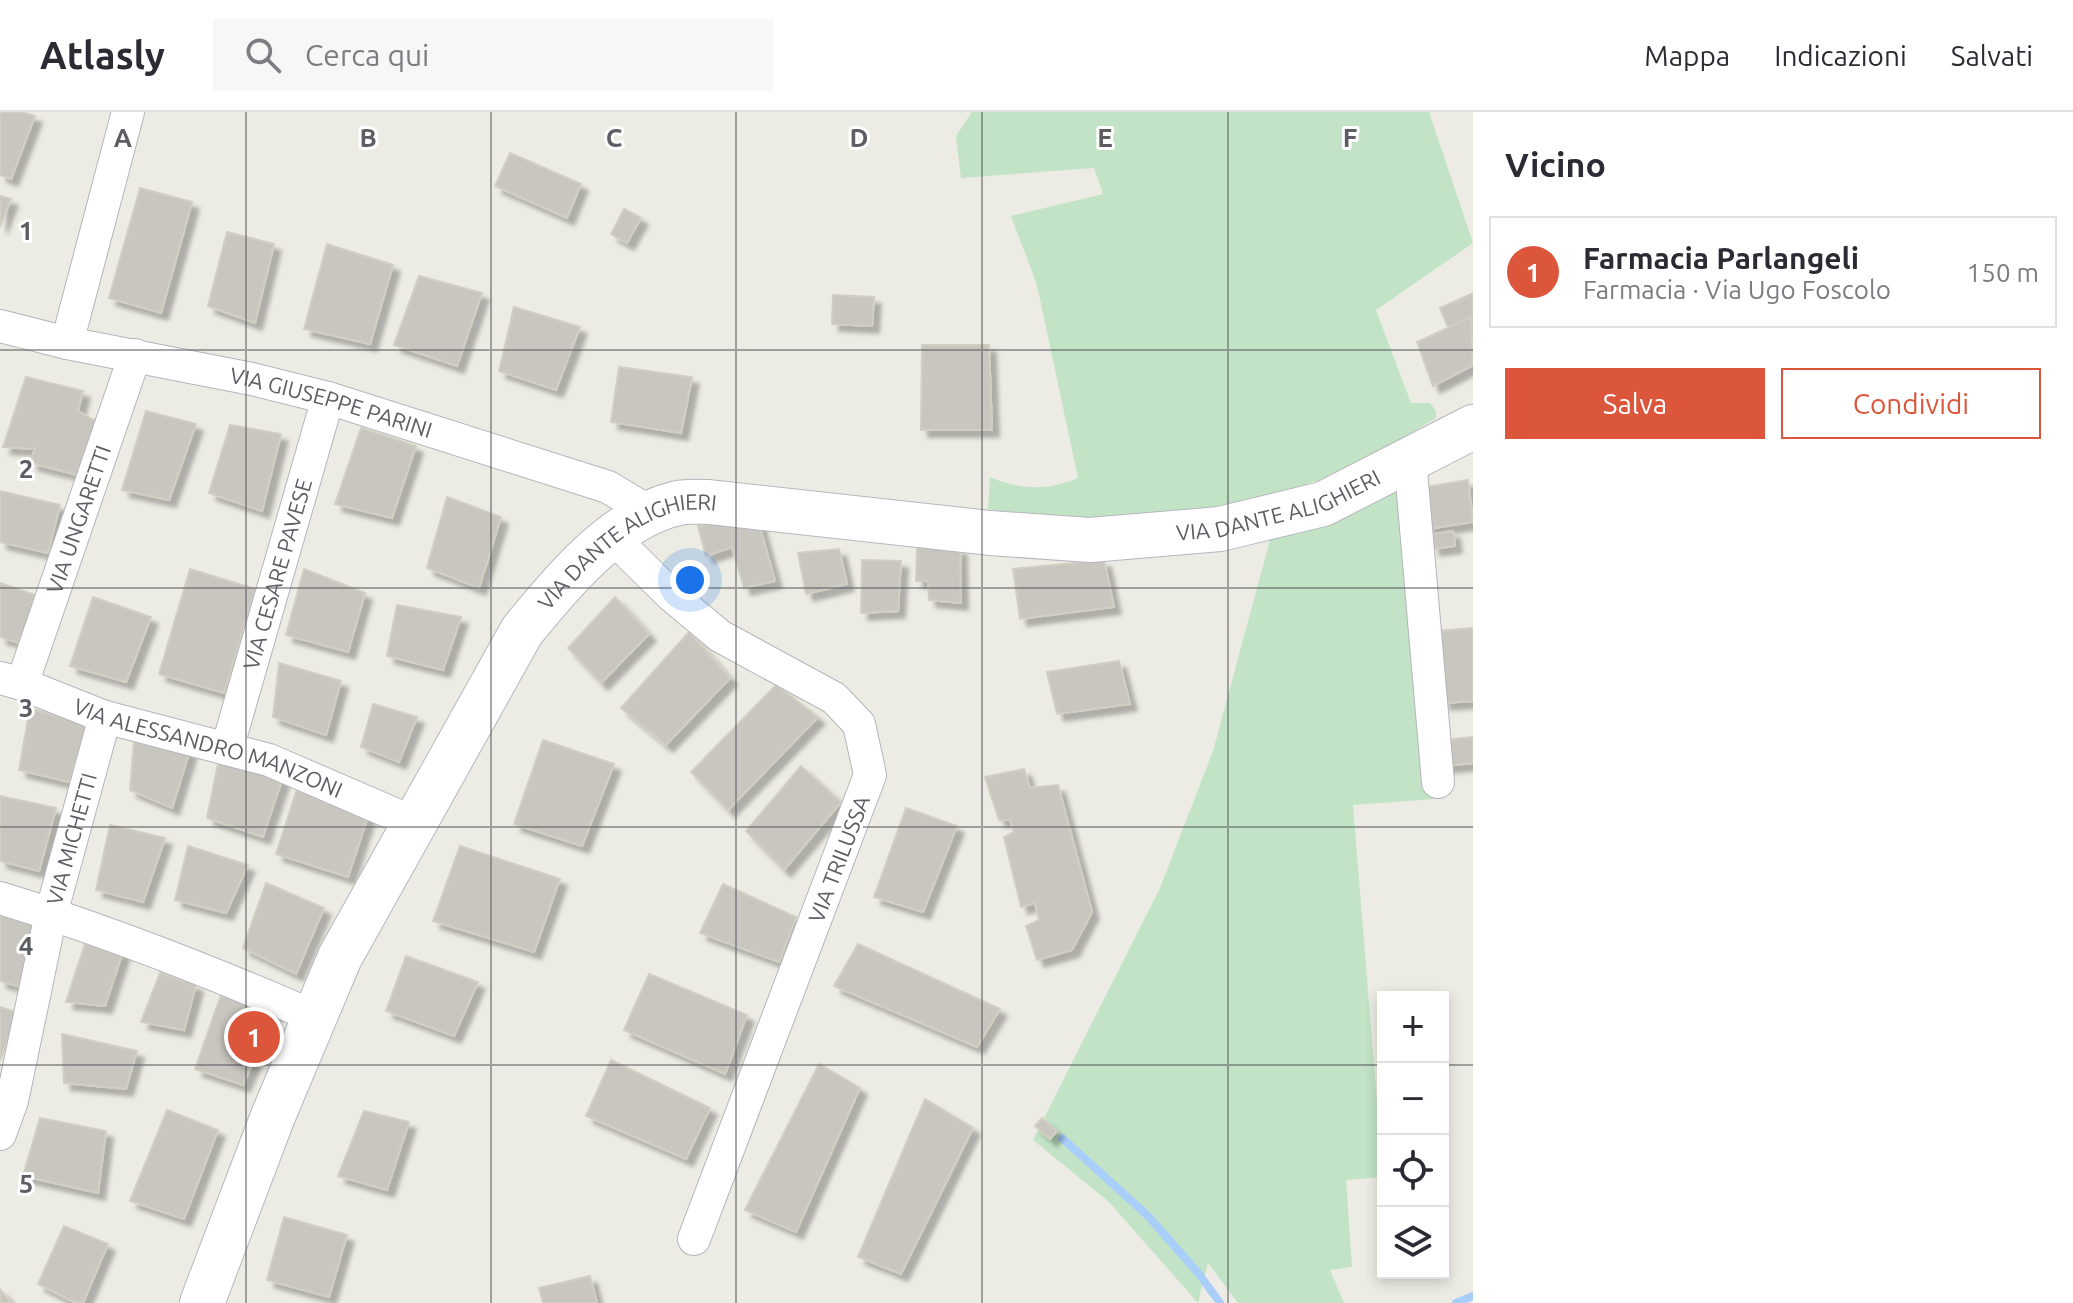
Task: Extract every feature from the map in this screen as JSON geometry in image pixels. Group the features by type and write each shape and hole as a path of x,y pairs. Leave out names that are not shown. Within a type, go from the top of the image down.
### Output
{"main road":[{"name":"VIA DANTE ALIGHIERI","path":"202,1303 273,1116 340,957 522,631 559,586 612,537 651,513 679,503 709,502 990,533 1090,540 1220,529 1323,504 1473,427"}],"street":[{"path":"67,343 128,112"},
{"name":"VIA GIUSEPPE PARINI","path":"0,326 328,398 608,487 651,513"},
{"name":"VIA UNGARETTI","path":"11,681 135,355"},
{"name":"VIA CESARE PAVESE","path":"227,749 328,398"},
{"path":"1410,459 1438,782"},
{"name":"VIA TRILUSSA","path":"612,537 672,596 720,636 834,698 859,724 870,775 694,1239"},
{"name":"VIA ALESSANDRO MANZONI","path":"11,681 105,717 269,760 415,823"},
{"name":"VIA MICHETTI","path":"0,1134 51,914 105,717"},
{"path":"0,898 222,976 315,1017"}],"green space":[{"path":"972,112 1429,112 1473,243 1376,310 1411,403 1430,403 1436,411 1436,418 1319,480 1251,504 1070,523 988,509 990,477 1034,487 1078,478 1037,285 1011,216 1103,194 1094,168 961,178 956,136"},
{"path":"1405,470 1427,758 1434,799 1353,805 1377,1103 1377,1177 1346,1180 1352,1267 1330,1270 1344,1303 1238,1303 1208,1263 1198,1303 1109,1202 1033,1140 1160,888 1213,751 1273,529"}],"building":[{"path":"0,112 35,116 11,179 0,175"},
{"path":"510,153 581,184 567,218 495,186"},
{"path":"140,188 192,202 161,313 109,298"},
{"path":"0,196 11,199 0,227"},
{"path":"624,209 641,218 627,243 611,234"},
{"path":"227,232 274,244 255,323 208,306"},
{"path":"327,244 393,265 370,344 304,329"},
{"path":"419,276 482,293 457,366 394,345"},
{"path":"1473,293 1473,316 1448,327 1440,308"},
{"path":"833,295 874,297 872,326 832,324"},
{"path":"514,307 580,327 556,390 499,371"},
{"path":"1471,317 1473,365 1433,386 1417,342"},
{"path":"922,345 989,345 992,430 921,430"},
{"path":"619,367 692,377 681,433 611,422"},
{"path":"26,377 83,391 78,411 95,421 78,475 30,463 35,449 3,447"},
{"path":"146,411 196,424 169,500 122,490"},
{"path":"230,425 281,434 262,511 209,493"},
{"path":"361,428 416,446 392,518 335,504"},
{"path":"1468,480 1473,522 1427,529 1420,488"},
{"path":"0,491 60,505 48,553 0,542"},
{"path":"447,497 501,517 479,588 427,568"},
{"path":"757,517 775,581 744,588 732,547 706,556 698,526"},
{"path":"1453,531 1455,546 1433,549 1430,535"},
{"path":"917,547 960,548 961,603 929,600 928,581 916,581"},
{"path":"839,549 847,584 806,594 798,553"},
{"path":"862,560 901,561 898,611 861,613"},
{"path":"1104,560 1114,607 1020,619 1013,569"},
{"path":"190,569 255,589 224,693 159,674"},
{"path":"304,569 365,593 348,652 286,635"},
{"path":"0,583 35,595 23,644 0,637"},
{"path":"93,597 151,617 126,682 70,666"},
{"path":"615,597 649,634 601,683 568,648"},
{"path":"397,605 461,617 443,670 387,656"},
{"path":"1473,628 1473,701 1443,703 1437,631"},
{"path":"689,632 730,678 666,745 621,708"},
{"path":"1119,661 1130,704 1057,714 1047,672"},
{"path":"279,663 341,681 326,735 273,717"},
{"path":"776,685 818,717 728,810 691,772"},
{"path":"373,704 417,717 399,762 361,747"},
{"path":"30,708 87,725 69,782 19,770"},
{"path":"1473,737 1473,763 1445,766 1443,740"},
{"path":"134,740 190,750 172,808 130,790"},
{"path":"543,740 614,764 582,846 514,824"},
{"path":"219,759 283,777 263,837 207,818"},
{"path":"801,766 841,802 784,870 746,831"},
{"path":"1024,769 1030,788 1058,785 1092,912 1072,950 1037,960 1026,926 1039,920 1035,903 1021,907 1004,837 1014,832 1010,820 999,820 985,777"},
{"path":"298,786 370,810 348,877 276,854"},
{"path":"0,796 56,808 39,871 0,861"},
{"path":"906,808 957,826 923,912 874,897"},
{"path":"110,825 165,838 143,902 96,890"},
{"path":"188,846 248,865 226,913 175,900"},
{"path":"460,846 560,879 534,952 433,921"},
{"path":"266,883 324,908 296,974 243,948"},
{"path":"723,884 796,917 779,962 700,933"},
{"path":"0,914 38,925 21,987 0,981"},
{"path":"85,944 123,951 105,1006 66,1002"},
{"path":"858,944 1000,1009 977,1047 834,986"},
{"path":"406,956 478,982 454,1036 386,1011"},
{"path":"160,973 196,985 184,1030 141,1022"},
{"path":"649,974 747,1015 725,1074 624,1030"},
{"path":"222,992 274,1013 243,1085 195,1069"},
{"path":"0,1007 18,1013 0,1061"},
{"path":"62,1034 137,1051 126,1089 64,1083"},
{"path":"611,1060 710,1108 686,1159 586,1116"},
{"path":"819,1064 860,1088 796,1232 745,1210"},
{"path":"925,1099 973,1128 901,1274 858,1257"},
{"path":"167,1110 218,1130 184,1219 130,1201"},
{"path":"364,1111 409,1122 387,1190 338,1176"},
{"path":"40,1118 106,1131 98,1193 23,1176"},
{"path":"1042,1118 1057,1131 1050,1139 1035,1126"},
{"path":"284,1217 347,1235 329,1297 267,1280"},
{"path":"64,1226 108,1244 83,1303 76,1303 38,1284"},
{"path":"590,1276 597,1303 543,1303 539,1288"},
{"path":"0,1289 11,1303 0,1303"}],"waterway":[{"path":"1062,1138 1148,1216 1220,1303"},
{"path":"1456,1303 1473,1296"}],"place":[{"name":"Farmacia Parlangeli","path":"254,1037"}]}
